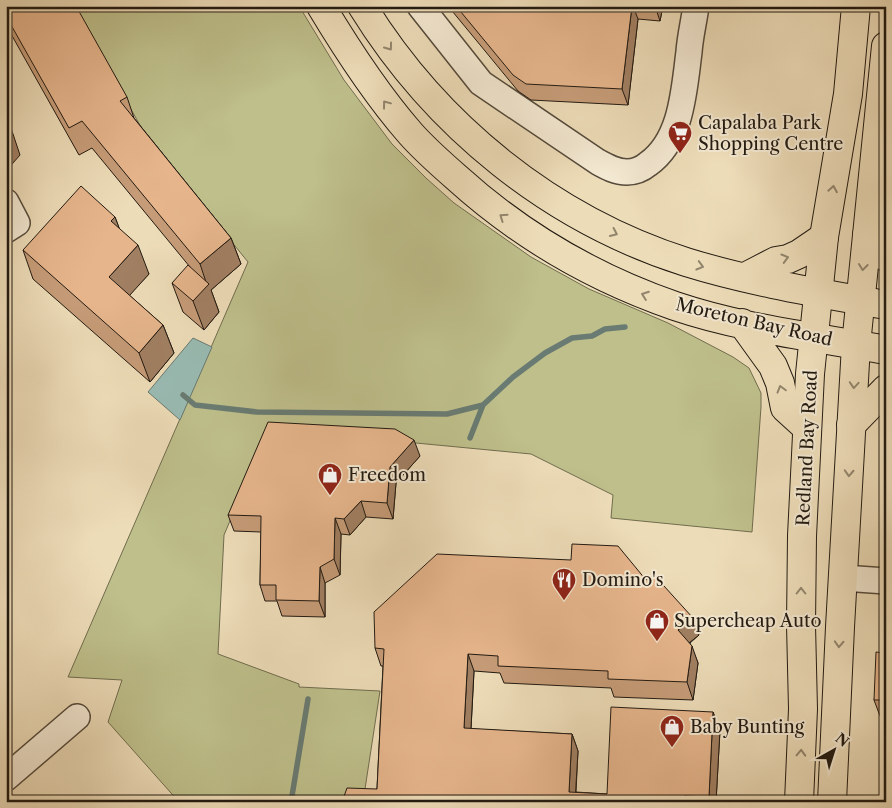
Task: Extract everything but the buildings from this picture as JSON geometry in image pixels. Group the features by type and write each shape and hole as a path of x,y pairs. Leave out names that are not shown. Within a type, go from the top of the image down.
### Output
{"main road":[{"name":"Moreton Bay Road","path":"321,6 366,77 411,134 435,159 496,212 526,233 597,274 676,306 742,324 886,350"},
{"path":"362,6 398,58 434,101 496,160 573,212 626,238 685,262 745,277 873,302"},
{"name":"Redland Bay Road","path":"799,802 803,709 802,536 807,428 824,237 848,94 856,6"},
{"path":"832,802 856,344 873,302 867,235 886,46"},
{"path":"867,235 886,257"},
{"path":"745,277 776,261 788,259 799,254 824,237"},
{"path":"742,324 772,366 782,393 785,408 807,428"},
{"path":"851,425 886,389"}],"street":[{"path":"420,6 481,83 598,162 620,171 629,172 640,169 655,159 664,149 674,131 687,74 688,52 696,6"},
{"path":"843,578 886,580"},
{"path":"6,778 78,716"}],"green space":[{"path":"73,6 299,6 344,80 392,144 454,203 531,257 589,289 668,323 733,357 749,368 761,393 752,532 611,518 613,495 531,454 269,429 224,535 218,654 299,684 299,687 380,691 363,802 179,802 108,722 122,680 68,677 248,262 146,136"}],"water":[{"path":"193,338 212,347 180,420 148,392"}],"waterway":[{"path":"470,438 483,405 513,377 545,353 572,338 592,336 605,329 625,327"},
{"path":"183,395 195,405 257,412 447,414 483,405"},
{"path":"291,802 308,699"}],"place":[{"name":"Capalaba Park Shopping Centre","path":"680,154"},
{"name":"Freedom","path":"330,496"},
{"name":"Domino's","path":"564,601"},
{"name":"Supercheap Auto","path":"657,642"},
{"name":"Baby Bunting","path":"672,748"}]}
